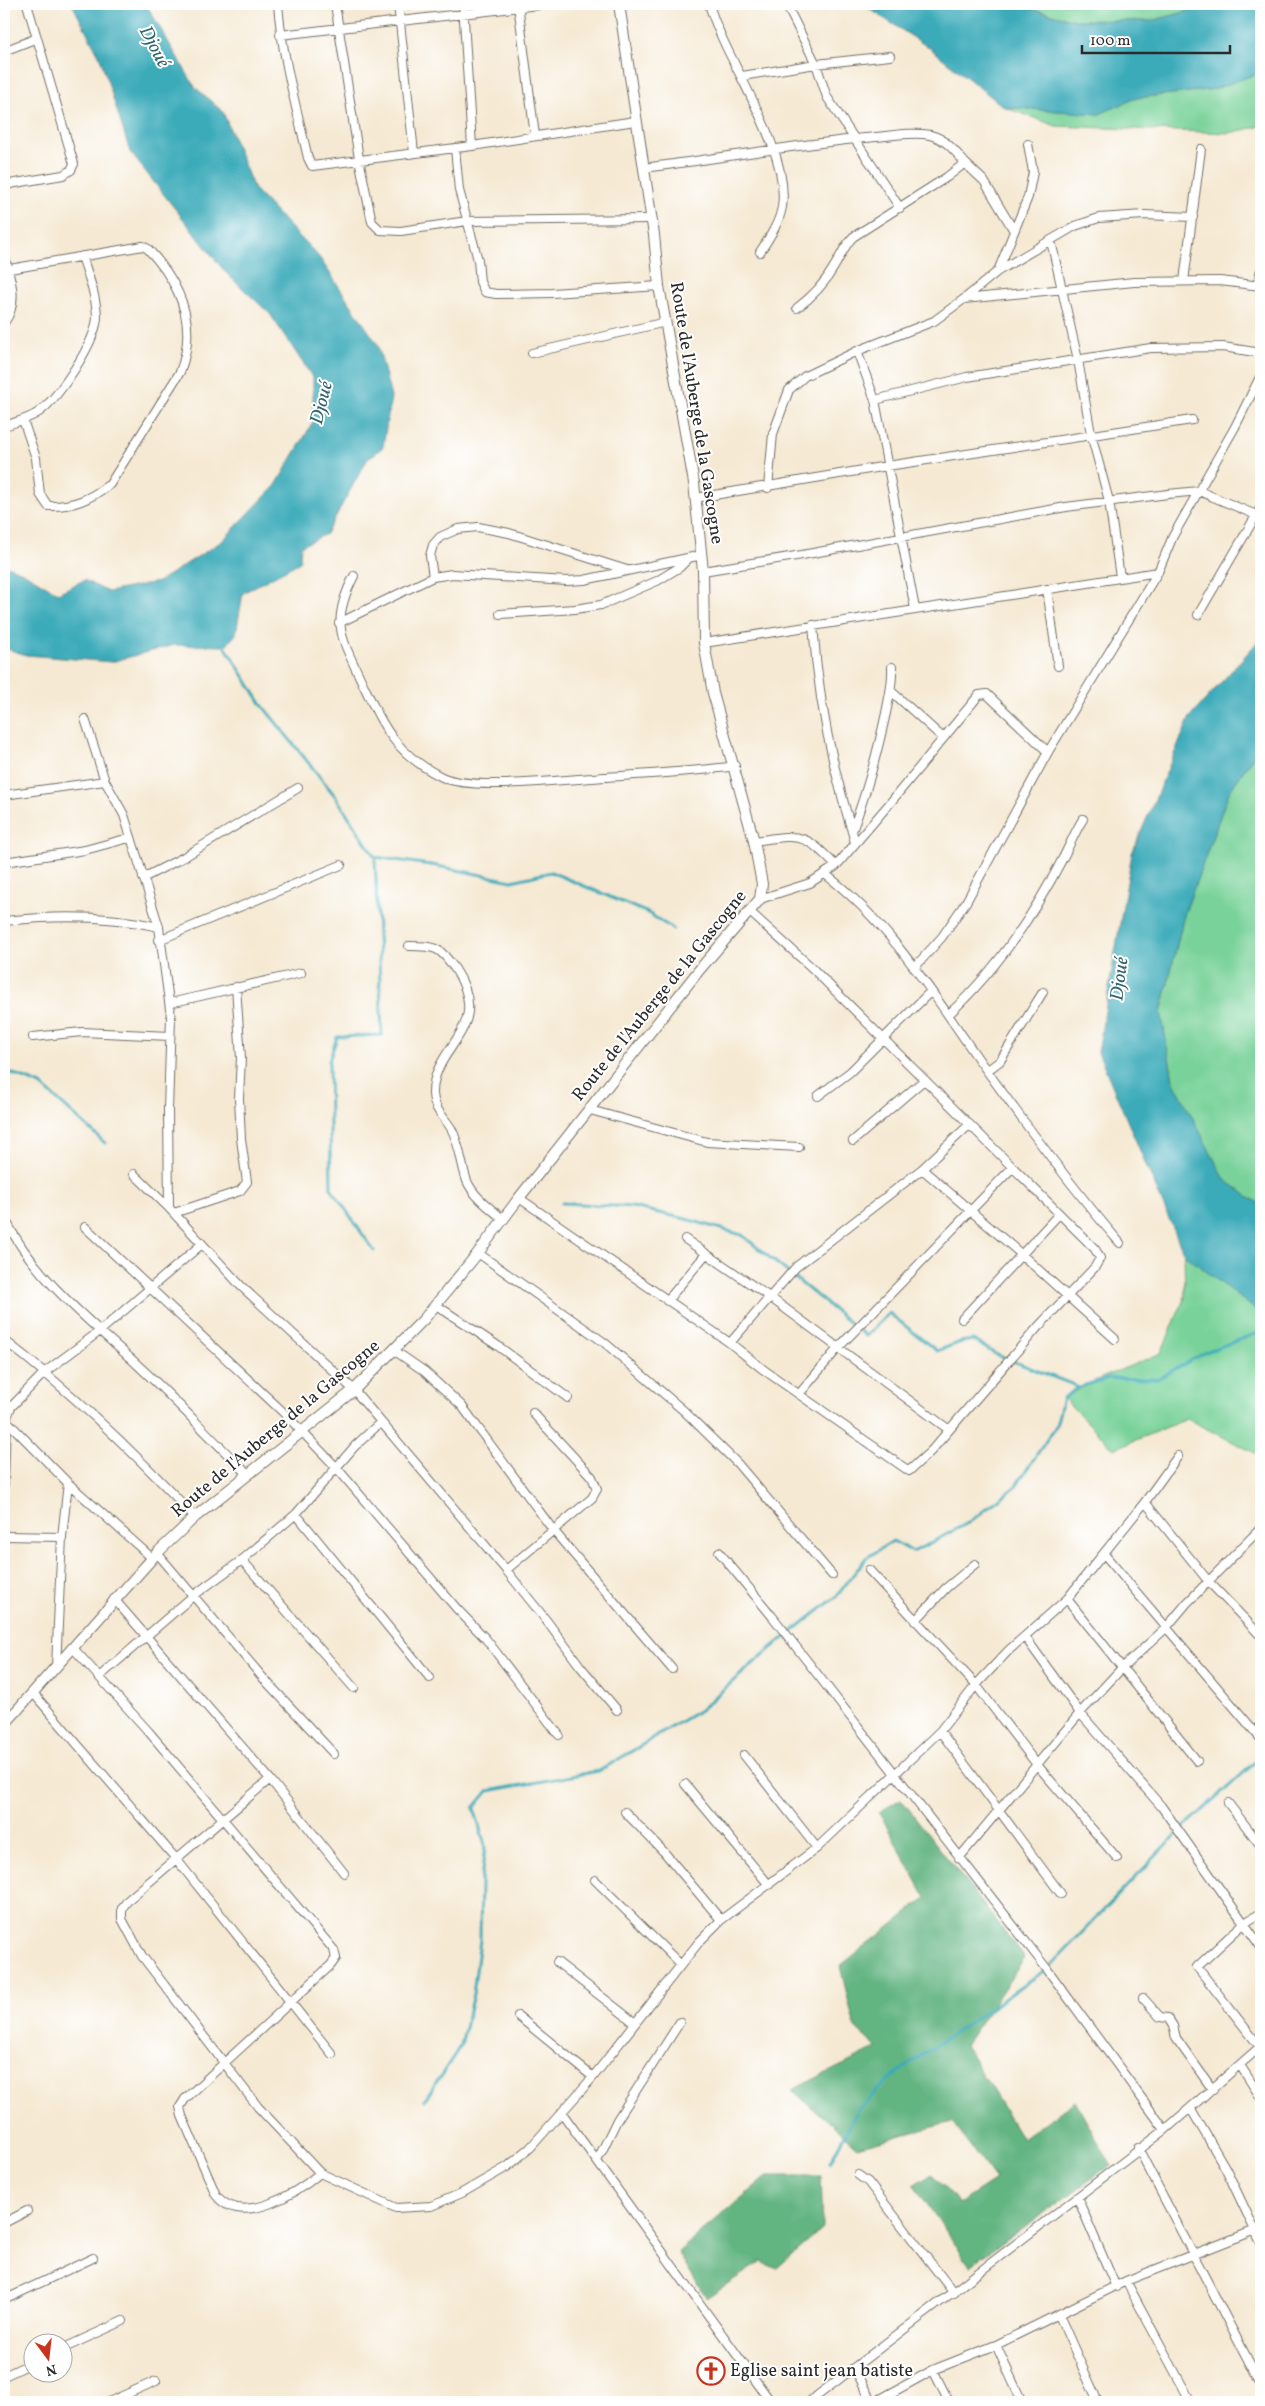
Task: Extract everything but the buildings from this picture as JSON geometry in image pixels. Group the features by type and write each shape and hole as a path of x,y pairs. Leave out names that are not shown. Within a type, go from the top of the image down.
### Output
{"street":[{"path":"4,185 63,175 71,170 74,164 27,4"},
{"path":"278,4 280,35 308,158 312,166 472,146 635,121"},
{"path":"335,4 337,28 359,159 372,222 380,230 400,231 467,221 651,219"},
{"path":"398,4 414,153"},
{"path":"463,4 472,146"},
{"path":"280,35 400,22 518,5 547,4"},
{"name":"Route de l'Auberge de la Gascogne","path":"4,1725 34,1694 114,1599 154,1556 195,1517 354,1390 395,1351 436,1305 478,1253 518,1198 590,1110 700,969 760,900 762,884 754,841 735,766 713,693 704,643 703,571 696,498 659,286 619,4"},
{"path":"710,4 774,150 782,184 782,206 778,221 760,252"},
{"path":"775,4 786,6 816,64 827,97 900,208"},
{"path":"518,5 535,136"},
{"path":"4,51 37,38"},
{"path":"742,76 816,64 890,56"},
{"path":"643,168 854,139 929,135 951,146 984,181 1014,231"},
{"path":"998,271 1028,197 1033,172 1028,144"},
{"path":"455,148 459,190 478,260 480,282 485,292 496,294 552,293 659,286"},
{"path":"1184,281 1201,149"},
{"path":"797,308 818,289 832,270 848,242 965,163"},
{"path":"768,488 773,434 789,390 805,376 857,351 934,321 998,271 1051,242 1075,226 1099,218 1144,215 1192,217"},
{"path":"1051,242 1078,360 1091,434 1109,501 1120,577"},
{"path":"6,270 134,246 143,246 148,249 173,278 189,336 187,354 180,372 110,484 93,497 65,507 48,506 40,494 36,458 23,420"},
{"path":"4,255 6,270 13,288 13,301 4,323"},
{"path":"4,426 23,420 38,412 52,400 84,354 95,333 97,316 94,297 82,256"},
{"path":"964,299 1134,282 1184,281 1259,285 1261,270"},
{"path":"532,353 666,322"},
{"path":"875,400 966,377 1151,348 1178,346 1240,348 1261,353"},
{"path":"857,351 875,400 903,537 915,609"},
{"path":"915,967 942,937 966,902 1048,752 1158,572 1174,536 1261,375"},
{"path":"696,498 768,488 887,466 1192,420"},
{"path":"703,571 1109,501 1199,492 1259,516"},
{"path":"1198,614 1259,516 1261,507"},
{"path":"434,577 430,556 433,545 440,537 458,529 478,527 509,533 629,570"},
{"path":"339,622 434,577 452,574 567,581 702,555"},
{"path":"500,614 562,611 601,605 657,581 680,567 689,558"},
{"path":"704,643 1158,572"},
{"path":"354,576 343,598 339,622 350,656 380,721 394,743 423,766 443,777 461,783 550,781 693,772 735,766"},
{"path":"1047,589 1058,666"},
{"path":"813,625 816,672 824,717 841,793 855,843"},
{"path":"852,832 868,790 891,691 892,667"},
{"path":"891,691 942,737"},
{"path":"760,900 810,883 836,866 979,695 987,694 1048,752"},
{"path":"84,719 105,781 124,815 129,838 159,927 159,940 170,1003 172,1211"},
{"path":"4,795 105,781"},
{"path":"143,878 192,853 298,788"},
{"path":"948,1015 970,995 1011,945 1065,854 1083,819"},
{"path":"754,841 793,836 809,840 836,866"},
{"path":"4,862 85,850 129,838"},
{"path":"159,940 341,865"},
{"path":"825,874 867,910 915,967 1084,1201 1120,1243"},
{"path":"518,1198 910,1471 924,1458 1095,1267 1100,1258 1095,1249 810,966 750,912"},
{"path":"4,921 27,918 102,918 129,920 159,927"},
{"path":"409,946 431,946 440,949 466,986 469,1007 466,1019 461,1035 437,1076 433,1095 435,1108 456,1137 468,1182 483,1202 503,1219"},
{"path":"170,1003 301,973"},
{"path":"172,1211 240,1191 247,1182 240,1130 241,1058 236,987"},
{"path":"818,1096 850,1072 931,991"},
{"path":"988,1070 1000,1061 1043,992"},
{"path":"33,1036 82,1032 170,1036"},
{"path":"853,1141 924,1080"},
{"path":"590,1110 707,1142 799,1147"},
{"path":"730,1344 796,1267 922,1169 969,1125"},
{"path":"800,1394 839,1347 969,1210 1012,1168"},
{"path":"922,1169 1021,1254 1115,1339"},
{"path":"134,1174 172,1211 241,1286 354,1390 506,1570 580,1666 617,1710"},
{"path":"962,1319 1059,1214"},
{"path":"4,1217 15,1239 55,1288 145,1371 248,1474"},
{"path":"85,1227 302,1431 336,1467 457,1609 486,1639 559,1735"},
{"path":"685,1239 839,1347 948,1429"},
{"path":"4,1484 5,1419 11,1406 45,1372 100,1330 202,1244"},
{"path":"478,1253 605,1343 684,1410 737,1463 832,1575"},
{"path":"668,1301 706,1254"},
{"path":"436,1305 498,1346 568,1398"},
{"path":"4,1340 45,1372 138,1458 195,1517"},
{"path":"395,1351 424,1371 462,1406 552,1530 672,1669"},
{"path":"506,1570 592,1498 597,1488 592,1477 533,1413"},
{"path":"5,1419 68,1482 154,1556 193,1596 264,1679 334,1754"},
{"path":"99,1677 193,1596 242,1560 296,1514 355,1446 381,1422"},
{"path":"270,1779 128,1900 122,1908 122,1919 142,1956 224,2064 258,2107 320,2173 396,2208 431,2206 462,2193 507,2167 530,2148 593,2077 680,1964 721,1920 817,1848 940,1731 976,1685 1067,1599 1145,1502 1178,1456"},
{"path":"56,1668 62,1537 68,1482"},
{"path":"1145,1502 1209,1582 1261,1636"},
{"path":"296,1514 430,1678"},
{"path":"959,1858 1080,1714 1122,1668 1166,1628 1261,1528"},
{"path":"4,1536 62,1537"},
{"path":"719,1552 772,1616 1047,1969 1165,2130"},
{"path":"1104,1554 1261,1739"},
{"path":"242,1560 354,1688"},
{"path":"915,1621 946,1588 976,1564"},
{"path":"869,1570 976,1685 1038,1766 1117,1858"},
{"path":"114,1599 270,1779 344,1873"},
{"path":"1067,1599 1197,1761"},
{"path":"1025,1637 1080,1714 1161,1806 1261,1947"},
{"path":"73,1648 224,1820 334,1950 336,1958 331,1964 292,2003 185,2099 180,2108 216,2195 221,2202 242,2208 277,2201 302,2188 320,2173"},
{"path":"34,1694 176,1860 332,2054"},
{"path":"940,1731 1062,1894"},
{"path":"744,1755 817,1848"},
{"path":"685,1784 769,1885"},
{"path":"1228,1803 1261,1846"},
{"path":"625,1812 664,1852 721,1920"},
{"path":"595,1880 680,1964"},
{"path":"809,2402 954,2293 1138,2148 1165,2130 1213,2090 1261,2046 1198,1967 1243,1924 1261,1913"},
{"path":"557,1962 635,2023"},
{"path":"1143,1998 1160,2017 1168,2018 1174,2026 1176,2038 1213,2090"},
{"path":"518,2016 593,2077"},
{"path":"597,2161 617,2120 680,2022"},
{"path":"1240,2065 1261,2098"},
{"path":"1191,2108 1258,2230 1261,2243"},
{"path":"562,2113 771,2402"},
{"path":"1138,2148 1261,2385"},
{"path":"858,2175 868,2182 954,2293"},
{"path":"1078,2197 1116,2287"},
{"path":"4,2223 27,2211"},
{"path":"854,2368 874,2402 933,2370 996,2345 1126,2281 1258,2230"},
{"path":"4,2300 93,2258"},
{"path":"1126,2281 1190,2402"},
{"path":"1059,2315 1098,2402"},
{"path":"72,2344 123,2321"},
{"path":"996,2345 1022,2402"},
{"path":"4,2376 22,2368"},
{"path":"933,2370 950,2402"},
{"path":"110,2402 156,2381"}],"green space":[{"path":"1013,4 1216,4 1150,21 1075,20"},
{"path":"1261,72 1261,126 1229,133 1056,126 1004,107 1099,114 1136,98 1215,89"},
{"path":"1261,745 1261,1205 1225,1181 1173,1080 1161,1013 1184,915 1229,792"},
{"path":"1184,1254 1261,1314 1261,1456 1187,1419 1114,1449 1063,1398 1094,1381 1161,1353 1185,1297"},
{"path":"901,1799 1025,1958 965,2045 1022,2139 1075,2101 1111,2165 970,2266 914,2185 932,2174 959,2204 996,2180 952,2122 857,2147 792,2090 877,2048 855,2028 840,1966 926,1898 879,1812"},
{"path":"767,2176 821,2176 823,2228 777,2268 762,2261 706,2298 678,2252"}],"water":[{"name":"Djoué","path":"72,4 146,4 195,87 223,112 254,189 319,257 378,345 391,397 383,447 367,460 326,534 301,546 300,562 243,593 236,634 226,646 174,645 111,662 26,655 4,648 4,565 23,572 58,593 84,580 108,592 158,582 222,541 276,485 313,422 313,378 270,314 226,273 130,152 100,57"},
{"path":"862,4 1013,4 1075,20 1150,21 1216,4 1261,4 1261,72 1215,89 1136,98 1099,114 1004,107 931,49"},
{"name":"Djoué","path":"1261,638 1261,745 1229,792 1184,915 1161,1013 1173,1080 1225,1180 1261,1205 1261,1314 1184,1254 1098,1052 1132,853 1190,717"}],"waterway":[{"path":"223,643 262,705 336,797 375,857 382,1035 337,1037 329,1061 331,1188 374,1251"},
{"path":"375,857 437,866 512,881 551,872 648,913 673,929"},
{"path":"4,1070 41,1085 105,1143"},
{"path":"562,1203 632,1207 686,1219 742,1235 866,1336 889,1313 937,1351 961,1342 973,1340 997,1355 1079,1387"},
{"path":"425,2100 461,2045 473,1994 480,1940 481,1880 485,1846 474,1808 488,1791 599,1771 700,1710 770,1649 836,1597 866,1558 893,1541 913,1552 968,1523 1015,1487 1056,1426 1063,1398 1079,1387 1109,1378 1157,1379 1208,1351 1261,1332"},
{"path":"830,2162 858,2109 894,2075 1047,1969 1180,1831 1261,1757"}],"place":[{"name":"Eglise saint jean batiste","path":"711,2371"}]}
